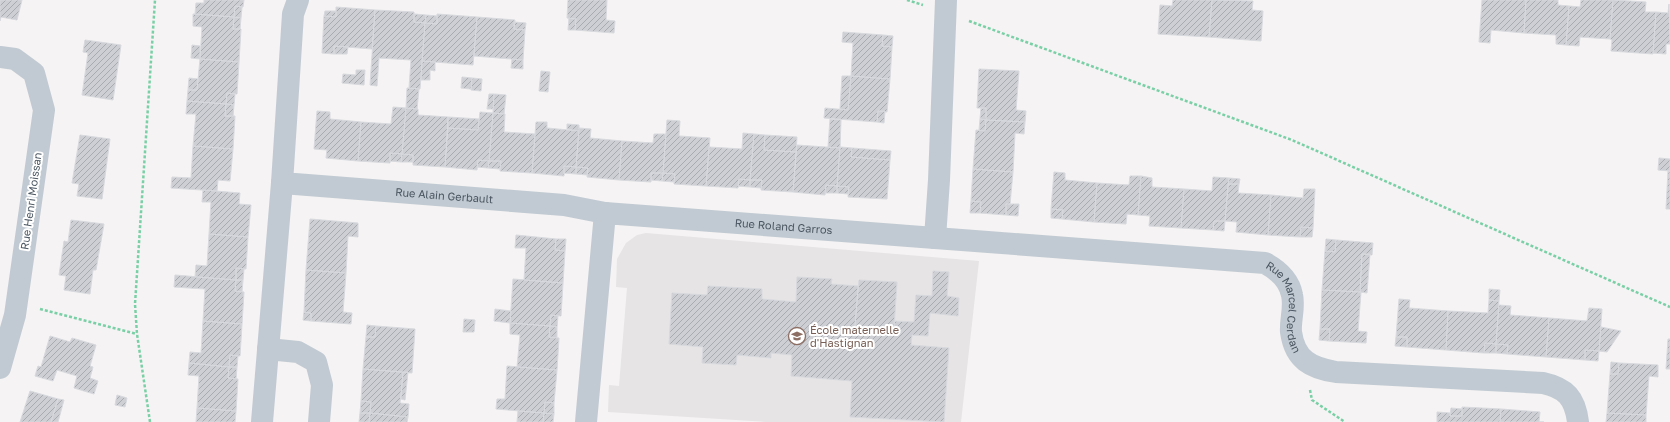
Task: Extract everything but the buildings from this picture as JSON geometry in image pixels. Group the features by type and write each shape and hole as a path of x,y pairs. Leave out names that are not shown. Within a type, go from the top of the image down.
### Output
{"street":[{"path":"262,422 282,184 293,14 298,0"},
{"path":"935,238 939,180 946,6"},
{"name":"Rue Henri Moissan","path":"0,57 15,59 34,72 44,110 0,368"},
{"name":"Rue Alain Gerbault","path":"282,184 564,205 605,213"},
{"path":"586,422 605,213"},
{"name":"Rue Roland Garros","path":"605,213 935,238"},
{"name":"Rue Marcel Cerdan","path":"935,238 1265,263 1277,269 1287,281 1292,296 1291,332 1297,351 1305,362 1320,369 1336,372 1543,383 1561,389 1570,397 1576,411 1578,422"},
{"path":"268,349 298,352 316,362 322,385 319,422"}],"path":[{"path":"150,422 136,334 135,304 155,0"},
{"path":"907,0 946,6 1292,140 1670,307"},
{"path":"10,309 136,334"},
{"path":"1305,362 1312,400 1345,422"}],"shaded area":[{"name":"École maternelle d'Hastignan","path":"646,233 979,261 961,422 766,422 608,412 609,385 619,386 627,288 616,287 617,259 626,243 637,235"}],"place":[{"name":"École maternelle d'Hastignan","path":"797,336"}]}
